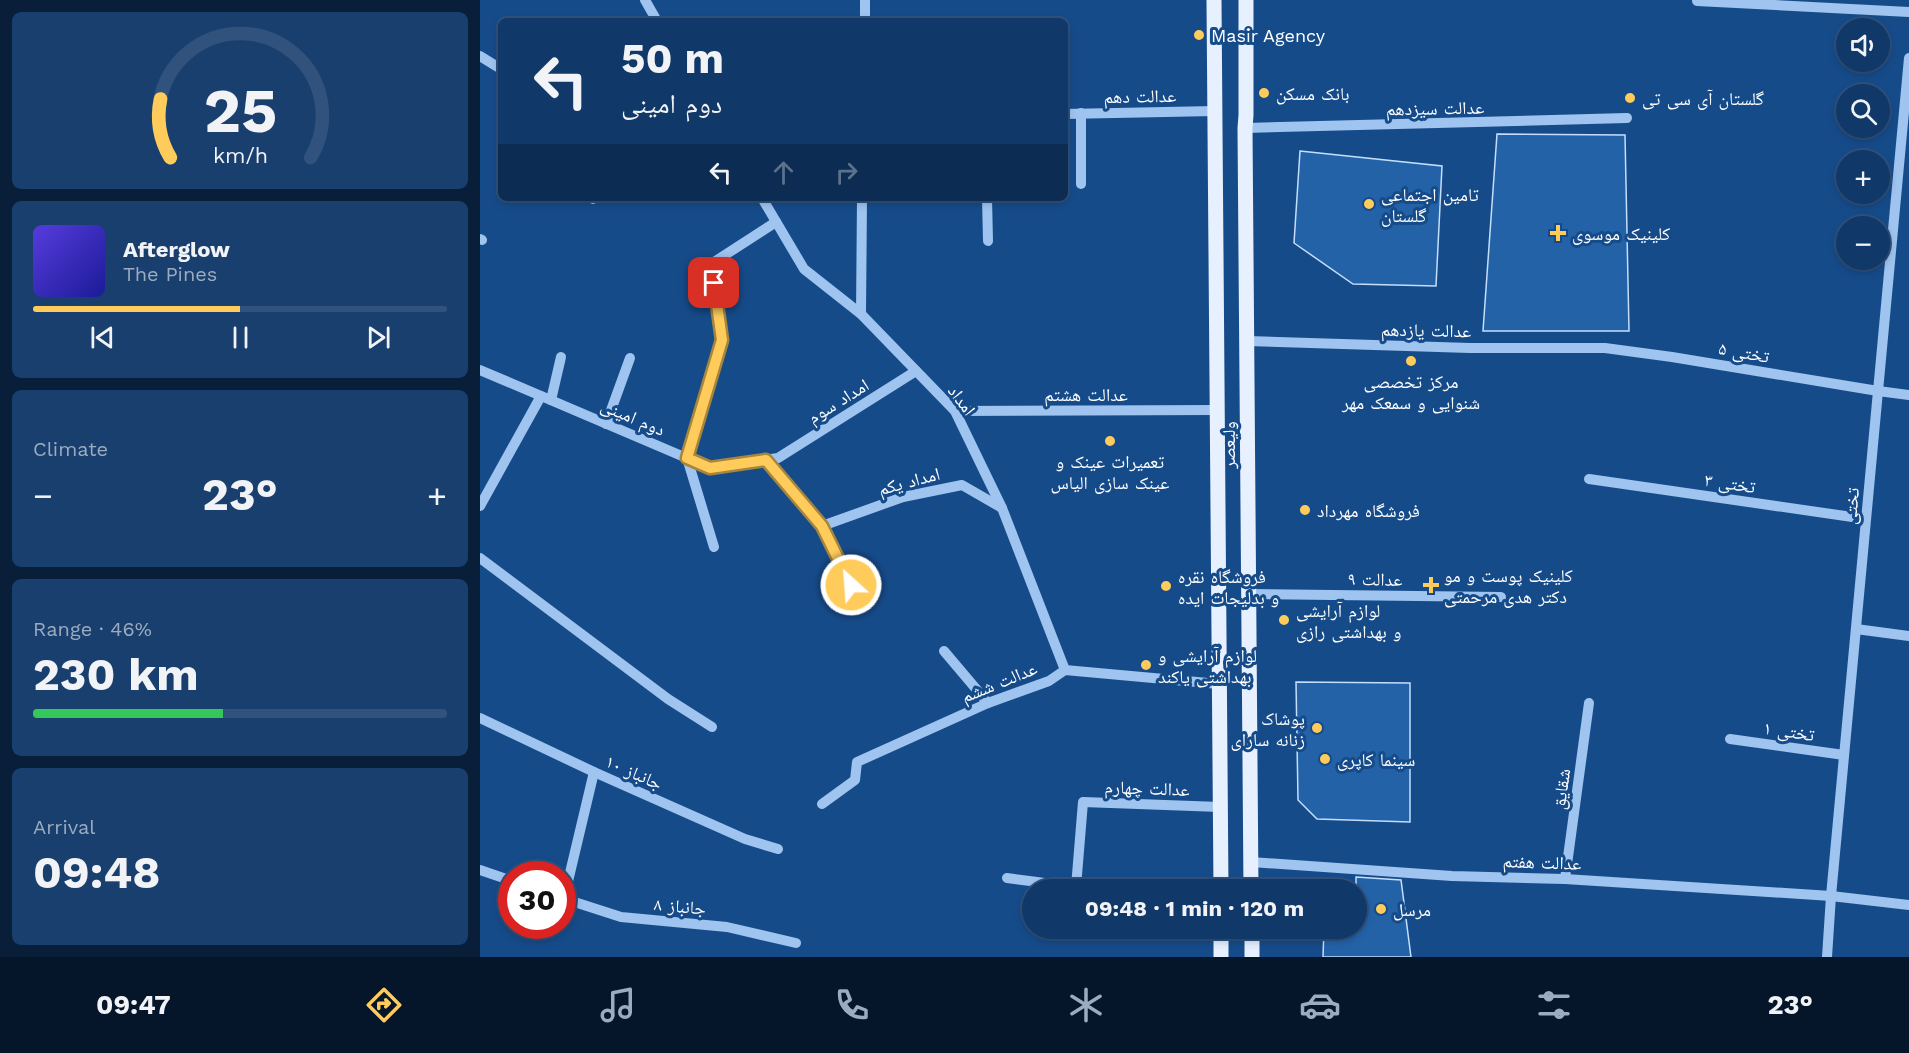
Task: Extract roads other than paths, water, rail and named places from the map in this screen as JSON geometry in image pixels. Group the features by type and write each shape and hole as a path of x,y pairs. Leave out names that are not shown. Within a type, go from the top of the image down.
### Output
{"main road":[{"name":"ولیعصر","path":"1214,0 1221,879"},
{"name":"ولیعصر","path":"1246,0 1251,879"},
{"path":"1221,939 1221,957"},
{"path":"1252,939 1252,957"}],"street":[{"path":"645,0 655,18"},
{"path":"865,0 865,18"},
{"path":"1697,1 1909,12"},
{"path":"480,56 498,67"},
{"name":"تختی","path":"1827,957 1878,392 1904,162 1909,58"},
{"name":"عدالت دهم","path":"1068,114 1215,111"},
{"path":"1081,184 1082,113"},
{"name":"عدالت سیزدهم","path":"1245,128 1627,118"},
{"name":"امداد","path":"764,201 804,269 861,314 955,411 1002,508 1065,670"},
{"path":"861,314 862,201"},
{"path":"987,201 988,241"},
{"path":"714,548 687,458 722,340 711,264 776,222"},
{"name":"عدالت یازدهم","path":"1247,341 1470,348 1605,348"},
{"name":"۵ تختی","path":"1605,348 1909,395"},
{"path":"480,506 546,398 561,357"},
{"path":"606,424 630,358"},
{"name":"دوم امینی","path":"480,370 710,468 778,458"},
{"name":"امداد سوم","path":"778,458 916,371"},
{"name":"عدالت هشتم","path":"955,411 1217,410"},
{"path":"766,460 822,526 851,585"},
{"name":"تختی ۳","path":"1589,479 1866,519"},
{"name":"امداد یکم","path":"822,526 903,497 962,485 1002,508"},
{"path":"480,558 668,699 712,726"},
{"name":"عدالت ۹","path":"1249,594 1501,597"},
{"path":"1856,629 1909,636"},
{"path":"944,651 988,703"},
{"name":"عدالت ششم","path":"822,804 855,780 857,762 988,703 1049,681 1065,670 1219,684"},
{"name":"شقایق","path":"1565,879 1589,703"},
{"name":"۱۰ جانباز","path":"480,718 745,839 778,849"},
{"name":"۱ تختی","path":"1730,739 1844,754"},
{"path":"572,861 594,772"},
{"name":"عدالت چهارم","path":"1007,878 1076,887 1083,802 1220,807"},
{"name":"عدالت هفتم","path":"1251,862 1452,876 1565,879 1831,896 1909,905"},
{"path":"480,870 498,876"},
{"name":"جانباز ۸","path":"576,902 621,917 727,927 796,943"}],"place":[{"name":"Masir Agency","path":"1199,35"},
{"name":"بانک مسکن","path":"1264,93"},
{"name":"گلستان آی سی تی","path":"1630,98"},
{"name":"تامین اجتماعی گلستان","path":"1369,204"},
{"name":"کلینیک موسوی","path":"1558,233"},
{"name":"مرکز تخصصی شنوایی و سمعک مهر","path":"1411,361"},
{"name":"تعمیرات عینک و عینک سازی الیاس","path":"1110,441"},
{"name":"فروشگاه مهرداد","path":"1305,510"},
{"name":"کلینیک پوست و مو دکتر هدی مرحمتی","path":"1431,585"},
{"name":"فروشگاه نقره و بدلیجات ایده","path":"1166,586"},
{"name":"لوازم آرایشی و بهداشتی رازی","path":"1284,620"},
{"name":"لوازم آرایشی و بهداشتی یاکند","path":"1146,665"},
{"name":"پوشاک زنانه سارای","path":"1317,728"},
{"name":"سینما کاپری","path":"1325,759"},
{"name":"مرسل","path":"1381,909"}]}
